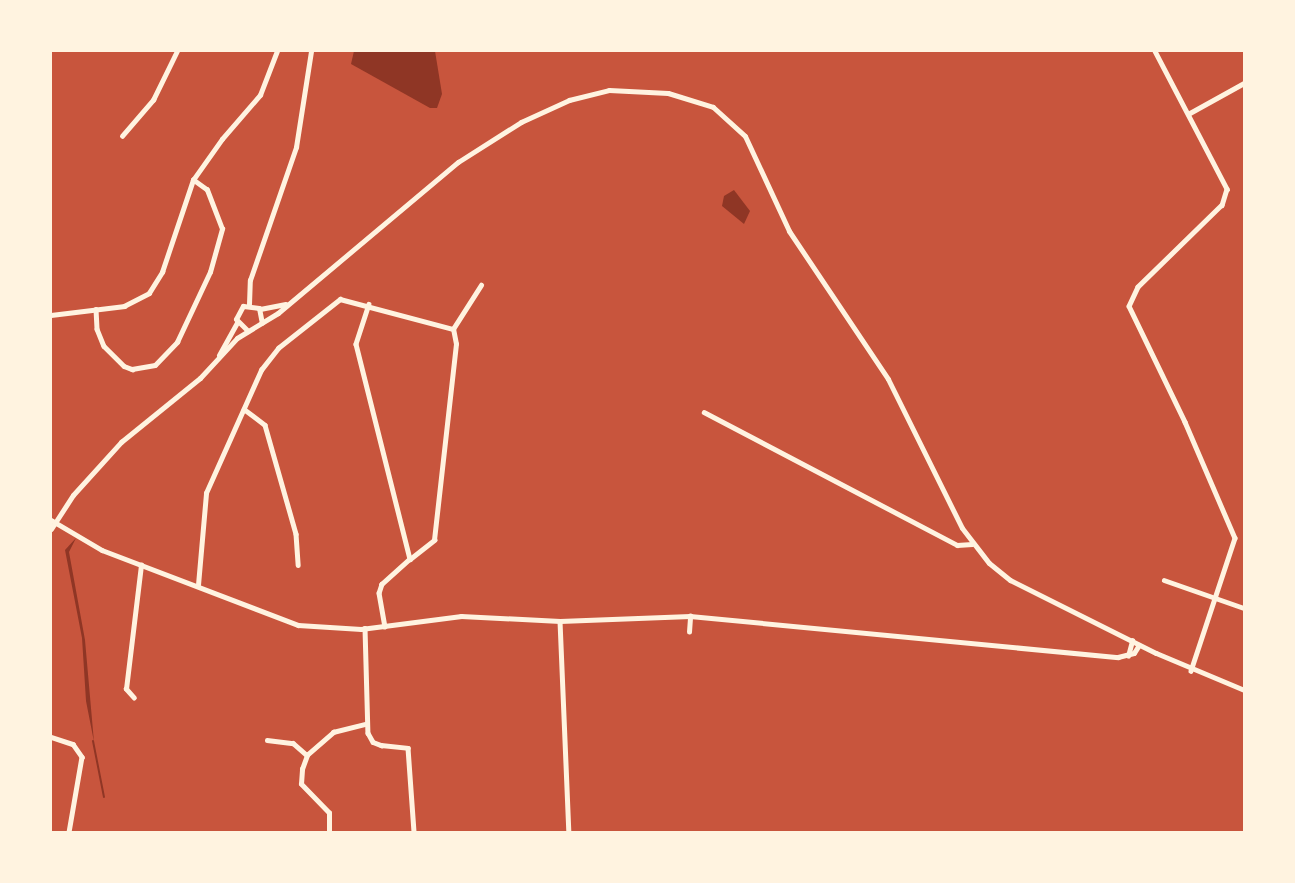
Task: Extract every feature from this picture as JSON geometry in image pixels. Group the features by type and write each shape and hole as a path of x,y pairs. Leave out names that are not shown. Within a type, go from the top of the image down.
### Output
{"street":[{"path":"122,136 153,100 177,51"},
{"path":"51,315 135,303 155,286 193,180 215,147 260,95 277,51"},
{"path":"249,304 252,271 296,147 312,51"},
{"path":"1155,51 1227,189 1227,198 1138,287 1129,306 1185,422 1235,538 1191,671"},
{"path":"1188,114 1244,83"},
{"path":"51,530 53,522 110,453 248,331 293,301 458,162 521,122 569,100 609,90 692,98 713,107 745,136 789,231 888,379 972,544 1010,580 1191,671 1244,690"},
{"path":"96,309 97,329 104,346 124,366 139,369 155,365 177,342 210,272 222,229 207,190 193,180"},
{"path":"386,626 379,593 382,584 434,540 456,344 453,329 481,285"},
{"path":"198,585 206,493 261,370 278,348 340,300 369,304 453,329"},
{"path":"249,304 260,309 272,309 293,301"},
{"path":"214,362 237,322 240,309 249,304"},
{"path":"369,304 356,344 410,559"},
{"path":"260,309 262,323"},
{"path":"237,322 248,331"},
{"path":"244,409 265,425 296,534 298,565"},
{"path":"704,412 957,545 972,544"},
{"path":"53,522 102,550 298,625 365,628 478,616 560,621 690,616 1128,656"},
{"path":"134,698 126,689 141,565"},
{"path":"1164,580 1215,600 1244,608"},
{"path":"689,632 690,616"},
{"path":"560,621 569,832"},
{"path":"365,628 366,723 373,742 408,748 414,832"},
{"path":"1128,656 1132,641"},
{"path":"1128,656 1139,645"},
{"path":"329,832 328,813 301,784 307,755 333,732 366,723"},
{"path":"51,737 73,744 82,757 69,832"},
{"path":"267,740 293,743 307,755"}],"shaded area":[{"path":"354,51 435,51 442,94 437,108 430,108 351,64"},
{"path":"734,190 750,211 744,224 722,206 724,196"},
{"path":"76,538 69,552 85,640 94,742 86,701 82,638 65,550"}],"waterway":[{"path":"93,741 104,797"}]}
